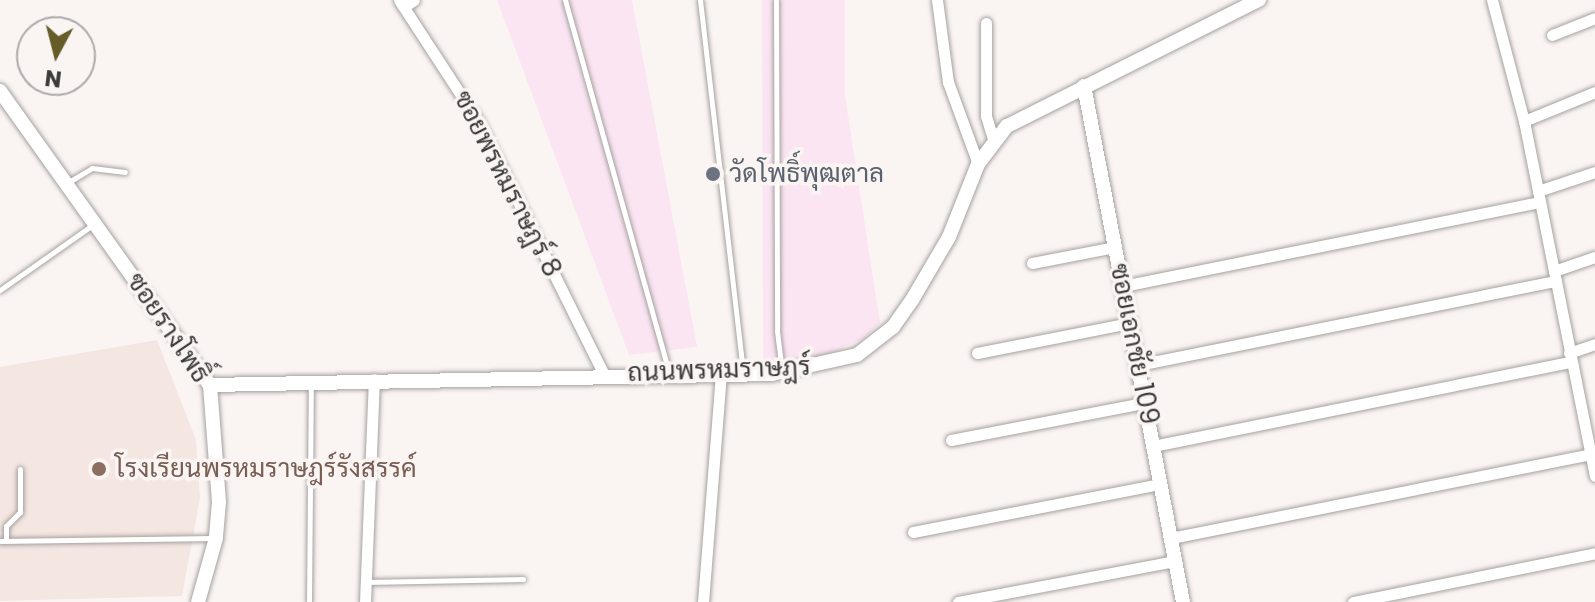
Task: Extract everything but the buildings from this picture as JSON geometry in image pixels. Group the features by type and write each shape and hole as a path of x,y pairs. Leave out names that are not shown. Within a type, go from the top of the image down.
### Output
{"street":[{"path":"937,0 948,82 978,164"},
{"name":"ถนนพรหมราษฎร์","path":"210,385 374,379 743,375 782,372 857,355 893,327 949,237 978,164 993,139 1021,115 1259,0"},
{"path":"1492,0 1524,121 1570,358 1590,430 1595,476"},
{"name":"ซอยพรหมราษฎร์ 8","path":"406,2 478,121 604,375"},
{"path":"1552,35 1595,18"},
{"path":"986,23 986,116 993,139"},
{"name":"ซอยเอกชัย 109","path":"1084,86 1183,602"},
{"name":"ซอยรางโพธิ์","path":"0,91 210,385 219,460 216,538 198,602"},
{"path":"1524,121 1595,92"},
{"path":"1123,286 1539,197 1595,172"},
{"path":"1032,263 1115,247"},
{"path":"1138,365 1555,276 1595,257"},
{"path":"977,353 1130,323"},
{"path":"1153,446 1570,358 1595,344"},
{"path":"703,602 721,375"},
{"path":"365,602 374,379"},
{"path":"951,440 1144,403"},
{"path":"1171,538 1591,454"},
{"path":"913,532 1160,484"},
{"path":"1353,602 1595,553"},
{"path":"958,602 1174,561"}],"lane":[{"path":"565,0 669,374"},
{"path":"700,0 743,375"},
{"path":"776,0 777,331 782,372"},
{"path":"66,183 92,168 125,172"},
{"path":"0,290 94,223"},
{"path":"309,602 311,381"},
{"path":"20,469 20,512 6,526 3,541 216,538"},
{"path":"366,582 523,579"}],"shaded area":[{"path":"497,0 632,0 697,347 629,355"},
{"path":"762,0 845,0 845,96 880,323 864,338 824,356 763,366"},
{"name":"โรงเรียนพรหมราษฎร์รังสรรค์","path":"157,340 196,440 200,498 182,596 0,601 0,367"}],"place":[{"name":"วัดโพธิ์พุฒตาล","path":"713,174"},
{"name":"โรงเรียนพรหมราษฎร์รังสรรค์","path":"99,469"}]}
